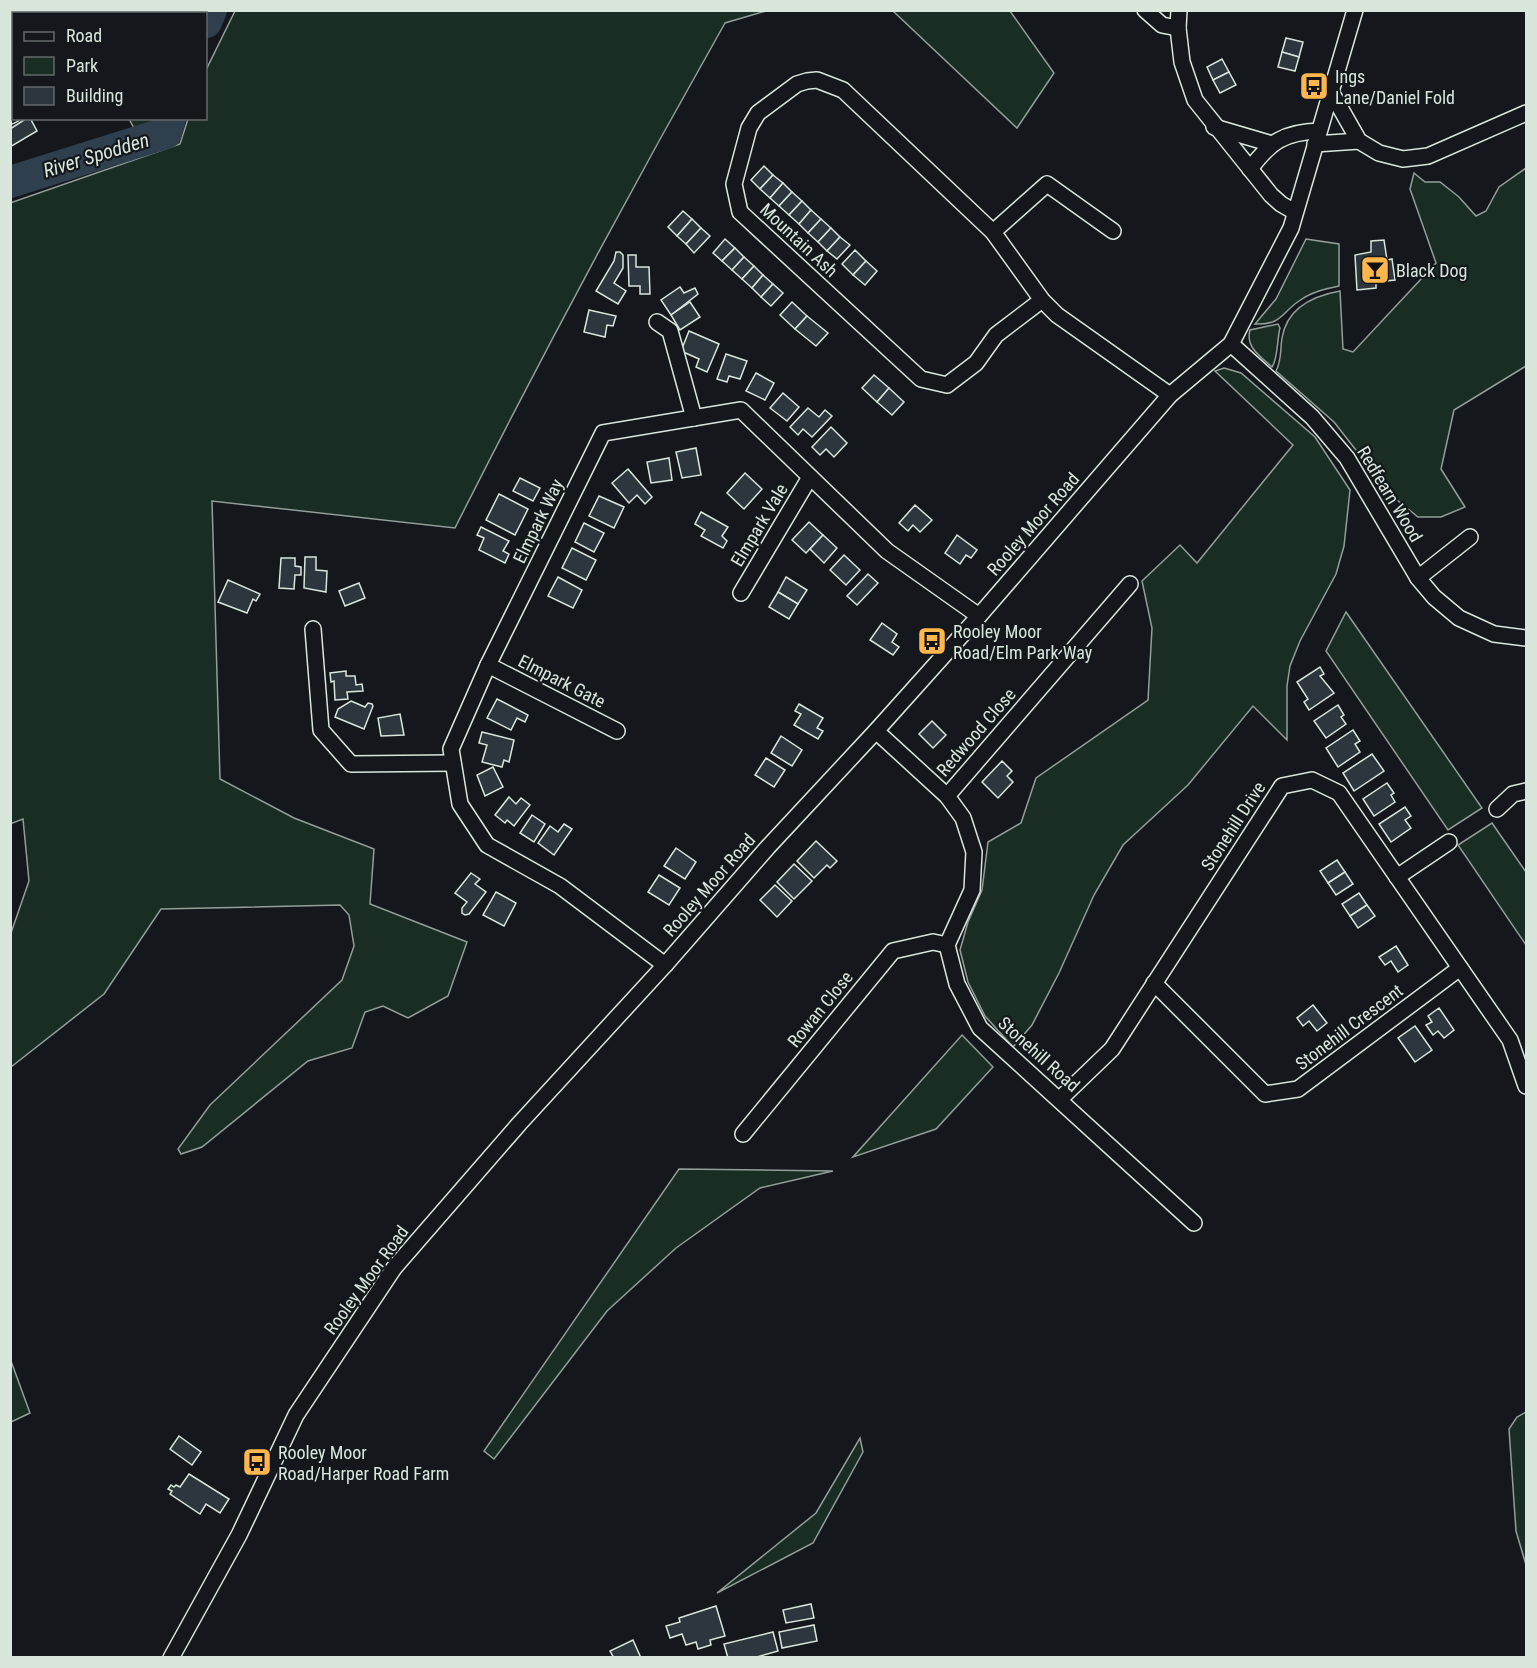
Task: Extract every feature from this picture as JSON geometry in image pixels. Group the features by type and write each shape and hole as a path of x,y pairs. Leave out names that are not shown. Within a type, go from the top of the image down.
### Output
{"street":[{"path":"1145,10 1161,25 1178,28"},
{"path":"1179,10 1178,28 1182,62 1195,100 1214,127 1271,195 1295,212"},
{"name":"Rooley Moor Road","path":"171,1658 239,1535 296,1415 394,1268 519,1124 665,965 768,847 876,732 1170,395 1231,344 1291,228 1355,10"},
{"name":"Mountain Ash","path":"1042,300 996,335 976,363 947,385 921,379 740,212 734,184 749,128 758,113 797,84 817,80 843,90 993,232 1042,300 1057,315 1170,395"},
{"path":"1330,90 1359,141 1390,157 1415,159 1428,156 1527,113"},
{"path":"1214,127 1272,144"},
{"path":"1250,169 1272,144 1293,135 1359,141"},
{"path":"993,232 1047,184 1113,231"},
{"path":"657,322 670,331 694,418"},
{"name":"Redfearn Wood","path":"1231,344 1312,417 1347,458 1418,578 1434,597 1459,618 1494,634 1527,638"},
{"name":"Elmpark Way","path":"665,965 560,886 486,846 460,804 451,749 488,665 603,433 741,410 887,551 979,616"},
{"name":"Elmpark Vale","path":"741,594 810,477"},
{"path":"1418,578 1470,537"},
{"name":"Redwood Close","path":"946,796 1130,584"},
{"path":"313,629 321,730 351,764 453,763"},
{"name":"Elmpark Gate","path":"488,665 617,731"},
{"path":"876,732 946,796 963,818 974,852 972,890 947,945"},
{"name":"Stonehill Drive","path":"1060,1099 1112,1048 1282,786 1312,780 1339,793 1510,1040 1527,1086"},
{"path":"1497,809 1513,794 1527,791"},
{"path":"1397,877 1449,842"},
{"name":"Rowan Close","path":"743,1134 893,951 933,942 947,945"},
{"name":"Stonehill Road","path":"947,945 957,984 981,1028 1194,1222"},
{"name":"Stonehill Crescent","path":"1154,983 1265,1094 1298,1089 1460,968"}],"green space":[{"path":"11,10 134,10 133,12 12,12 11,24"},
{"path":"235,11 766,11 725,23 587,274 455,528 212,501 220,779 294,818 374,849 370,904 467,942 448,996 408,1018 383,1006 365,1012 352,1048 308,1061 202,1147 181,1154 178,1149 210,1105 342,980 354,946 349,915 340,905 161,909 104,994 11,1067 11,933 29,881 23,819 10,824 10,203 180,144 188,120 207,120 207,68"},
{"path":"893,11 1010,11 1054,73 1017,128"},
{"path":"130,120 164,120 161,130 138,135"},
{"path":"1526,168 1526,366 1454,410 1441,469 1465,507 1441,517 1418,517 1392,496 1334,422 1276,371 1285,328 1289,319 1302,305 1320,296 1340,291 1343,349 1353,352 1436,263 1410,189 1414,173 1425,182 1440,182 1459,197 1476,216 1486,211 1499,187"},
{"path":"1306,239 1339,244 1339,286 1308,295 1271,323 1255,324 1276,299"},
{"path":"1278,324 1280,328 1272,367 1252,347 1249,336 1250,330"},
{"path":"1224,368 1241,373 1315,437 1350,490 1344,546 1336,574 1300,641 1290,666 1287,686 1287,740 1253,706 1188,785 1123,845 1094,895 1059,973 1032,1025 1013,1047 985,1016 968,982 960,950 968,922 982,890 988,842 1021,823 1036,778 1148,700 1152,628 1142,581 1180,545 1197,563 1293,445 1215,371"},
{"path":"1346,612 1482,808 1448,830 1326,651"},
{"path":"1492,823 1526,872 1526,945 1458,845"},
{"path":"962,1035 993,1067 936,1129 853,1157"},
{"path":"679,1169 833,1171 760,1188 676,1248 607,1311 494,1459 484,1451"},
{"path":"11,1361 30,1413 10,1422"},
{"path":"1526,1412 1526,1565 1516,1531 1509,1429 1517,1417"},
{"path":"860,1438 863,1452 813,1543 717,1593 816,1513"}],"building":[{"path":"1286,38 1303,42 1299,57 1282,52"},
{"path":"1282,52 1299,57 1295,71 1278,67"},
{"path":"1222,59 1229,72 1213,80 1207,67"},
{"path":"1229,72 1236,85 1220,93 1213,80"},
{"path":"12,76 12,102 10,103 10,77"},
{"path":"24,120 31,120 37,131 10,147 10,129"},
{"path":"764,166 773,175 760,189 751,180"},
{"path":"773,175 783,183 770,198 760,189"},
{"path":"783,183 792,192 779,206 770,198"},
{"path":"792,192 802,201 789,215 779,206"},
{"path":"802,201 811,210 799,224 789,215"},
{"path":"811,210 821,219 808,233 799,224"},
{"path":"683,211 692,219 677,236 668,227"},
{"path":"692,219 701,228 686,244 677,236"},
{"path":"821,219 831,228 818,242 808,233"},
{"path":"701,228 710,236 694,253 686,244"},
{"path":"831,228 840,237 827,251 818,242"},
{"path":"840,237 850,245 837,259 827,251"},
{"path":"725,239 735,248 722,261 713,253"},
{"name":"Black Dog","path":"1384,240 1387,260 1392,259 1395,280 1376,282 1376,288 1357,290 1355,255 1371,252 1371,241"},
{"path":"735,248 744,257 732,270 722,261"},
{"path":"855,250 866,261 853,275 842,264"},
{"path":"616,252 623,255 623,268 614,283 626,291 618,304 596,291 614,261"},
{"path":"628,255 636,255 636,267 649,267 650,294 640,294 640,286 629,286"},
{"path":"744,257 754,266 742,279 732,270"},
{"path":"866,261 877,271 865,285 853,275"},
{"path":"754,266 763,275 752,288 742,279"},
{"path":"763,275 773,284 761,297 752,288"},
{"path":"773,284 783,293 771,306 761,297"},
{"path":"680,287 684,293 695,288 698,294 671,315 661,300"},
{"path":"690,302 700,317 680,330 671,315"},
{"path":"792,302 807,316 795,329 780,315"},
{"path":"589,310 616,316 613,326 607,325 605,337 584,332"},
{"path":"807,316 828,333 816,346 795,329"},
{"path":"689,331 719,344 707,372 696,367 699,359 681,351"},
{"path":"726,354 747,361 740,379 729,376 727,382 717,379"},
{"path":"756,373 774,383 765,400 746,391"},
{"path":"874,375 889,388 877,402 862,388"},
{"path":"889,388 904,402 892,415 877,402"},
{"path":"783,393 799,407 787,421 770,408"},
{"path":"808,408 819,417 825,410 832,416 812,437 803,429 798,435 790,427"},
{"path":"831,427 847,443 834,457 826,449 820,455 812,447"},
{"path":"696,448 701,475 682,478 676,452"},
{"path":"669,458 672,480 651,483 647,462"},
{"path":"628,469 652,497 645,504 637,495 629,503 612,483"},
{"path":"745,473 762,489 744,509 727,493"},
{"path":"520,478 540,488 533,501 513,491"},
{"path":"499,494 528,509 515,535 486,520"},
{"path":"599,496 624,507 614,528 589,516"},
{"path":"915,505 932,520 920,532 913,525 908,531 899,523"},
{"path":"701,512 728,527 722,536 727,541 723,548 701,536 705,530 695,524"},
{"path":"809,522 823,535 806,553 792,540"},
{"path":"584,523 604,533 594,552 575,542"},
{"path":"481,527 509,541 503,551 509,554 505,563 479,550 484,538 477,535"},
{"path":"823,535 837,548 824,563 810,549"},
{"path":"957,535 977,550 971,558 966,555 960,564 945,553"},
{"path":"572,548 596,560 586,580 562,568"},
{"path":"844,555 860,570 846,585 830,570"},
{"path":"305,557 316,557 316,570 327,571 326,592 304,588"},
{"path":"281,558 295,558 295,566 301,567 301,575 295,575 294,589 279,588"},
{"path":"868,574 878,583 857,605 847,596"},
{"path":"558,577 582,590 573,608 548,596"},
{"path":"786,577 807,590 798,604 778,592"},
{"path":"228,580 260,594 256,601 253,599 247,613 218,602"},
{"path":"359,583 365,598 345,606 339,591"},
{"path":"778,592 798,604 789,619 769,607"},
{"path":"882,623 897,634 892,642 899,647 893,655 870,640"},
{"path":"1320,667 1324,674 1320,676 1334,693 1309,710 1304,702 1308,699 1297,682"},
{"path":"346,671 346,676 355,676 356,685 362,684 363,691 347,692 348,699 335,700 334,681 331,682 330,673"},
{"path":"497,699 528,715 525,722 517,718 511,730 487,718"},
{"path":"351,701 365,707 368,703 373,706 364,729 335,717 338,709"},
{"path":"799,704 823,718 817,728 823,731 818,739 794,725 801,714 795,711"},
{"path":"1338,705 1344,715 1341,717 1346,724 1326,738 1314,721"},
{"path":"400,714 404,735 381,736 378,718"},
{"path":"932,721 946,735 933,748 919,734"},
{"path":"1353,730 1360,741 1355,744 1360,752 1338,767 1326,748"},
{"path":"482,732 514,740 509,762 504,760 502,767 482,762 487,745 479,743"},
{"path":"781,736 802,750 792,766 771,753"},
{"path":"1372,754 1384,771 1354,791 1343,773"},
{"path":"766,758 785,770 774,787 755,775"},
{"path":"1002,761 1012,771 1007,776 1013,782 998,798 982,782"},
{"path":"493,767 503,787 485,796 477,775"},
{"path":"1387,783 1394,793 1391,795 1395,802 1374,816 1363,799"},
{"path":"509,797 516,804 521,798 530,805 514,826 507,820 505,823 495,815"},
{"path":"1405,807 1411,816 1405,820 1411,828 1391,842 1379,824"},
{"path":"532,815 545,824 534,842 520,833"},
{"path":"564,824 572,829 554,855 538,843 550,826 558,832"},
{"path":"816,841 837,861 830,868 827,865 814,878 797,861"},
{"path":"676,848 696,862 685,879 664,866"},
{"path":"1337,860 1345,872 1328,883 1320,871"},
{"path":"794,864 812,881 794,899 777,882"},
{"path":"1345,872 1353,884 1336,895 1328,883"},
{"path":"471,873 480,879 475,884 486,892 469,914 465,915 462,913 462,908 467,902 455,893"},
{"path":"659,875 680,888 669,905 648,892"},
{"path":"775,885 792,901 777,917 760,900"},
{"path":"496,892 516,903 504,926 483,915"},
{"path":"1359,893 1367,905 1350,916 1342,904"},
{"path":"1367,905 1375,916 1358,928 1350,916"},
{"path":"1396,946 1408,965 1398,972 1391,961 1385,965 1379,957"},
{"path":"1313,1005 1327,1023 1317,1031 1309,1021 1303,1026 1297,1018"},
{"path":"1439,1008 1454,1030 1444,1038 1438,1031 1433,1035 1426,1025 1432,1022 1428,1016"},
{"path":"1415,1026 1432,1050 1415,1062 1398,1038"},
{"path":"179,1436 201,1452 192,1465 170,1449"},
{"path":"189,1474 229,1499 220,1513 206,1504 200,1514 170,1494 172,1491 168,1489 171,1485 180,1487"},
{"path":"811,1604 814,1618 786,1623 783,1610"},
{"path":"716,1606 725,1636 710,1640 711,1645 698,1649 696,1642 686,1645 682,1634 670,1638 666,1626 680,1622 679,1618"},
{"path":"814,1625 817,1641 782,1648 779,1632"},
{"path":"773,1632 778,1651 753,1658 728,1658 724,1644"},
{"path":"633,1640 641,1658 614,1658 610,1651"}],"waterway":[{"name":"River Spodden","path":"207,20 211,10"},
{"name":"River Spodden","path":"10,182 166,133 169,120"}],"place":[{"name":"Ings Lane/Daniel Fold","path":"1314,86"},
{"name":"Black Dog","path":"1375,270"},
{"name":"Rooley Moor Road/Elm Park Way","path":"932,641"},
{"name":"Rooley Moor Road/Harper Road Farm","path":"257,1462"}]}
